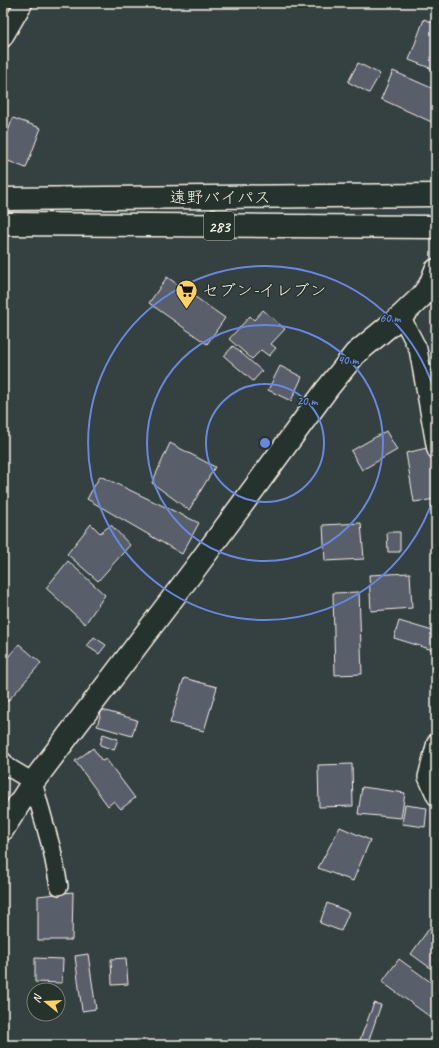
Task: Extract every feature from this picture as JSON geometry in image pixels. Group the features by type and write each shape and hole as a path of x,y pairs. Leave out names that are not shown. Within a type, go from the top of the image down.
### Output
{"main road":[{"name":"遠野バイパス","path":"3,199 436,195"},
{"name":"遠野バイパス","path":"3,224 436,227"},
{"path":"3,829 33,782 189,576 327,389 355,354 401,316 422,296 430,285 436,270"}],"street":[{"path":"3,39 24,3"},
{"path":"401,316 418,349 436,450"},
{"path":"436,742 428,777 436,797"},
{"path":"3,761 8,767 33,782 52,850 59,886"}],"building":[{"path":"424,19 436,24 435,70 409,60"},
{"path":"358,63 380,74 369,93 348,82"},
{"path":"393,71 436,90 436,124 381,99"},
{"path":"13,118 41,128 26,168 3,159 3,144"},
{"name":"セブン-イレブン","path":"167,277 225,318 207,344 149,303"},
{"path":"263,310 285,329 271,344 276,348 269,356 261,350 252,359 229,339 250,316 254,320"},
{"path":"233,346 262,371 253,381 224,356"},
{"path":"280,366 302,377 291,401 268,390"},
{"path":"386,431 397,450 362,470 351,451"},
{"path":"170,443 215,467 189,510 152,483"},
{"path":"431,447 436,499 414,502 406,453"},
{"path":"100,476 199,523 182,554 87,499"},
{"path":"361,523 364,559 325,561 323,525"},
{"path":"91,524 100,533 111,525 130,545 98,581 67,554"},
{"path":"387,532 400,532 400,552 388,552"},
{"path":"68,561 105,595 85,624 46,588"},
{"path":"410,573 412,608 371,611 369,575"},
{"path":"359,592 362,674 335,675 333,593"},
{"path":"399,621 436,632 436,651 394,638"},
{"path":"94,637 106,645 99,654 87,646"},
{"path":"19,644 41,663 7,702 3,699 3,663"},
{"path":"184,678 217,687 204,731 170,723"},
{"path":"102,710 137,720 132,736 97,726"},
{"path":"103,734 118,739 114,750 100,745"},
{"path":"93,748 102,761 106,759 135,798 121,809 114,801 108,806 75,761"},
{"path":"352,764 353,806 319,807 318,765"},
{"path":"362,787 405,793 401,818 358,814"},
{"path":"405,805 427,808 425,827 402,824"},
{"path":"340,827 370,840 353,881 318,868"},
{"path":"73,892 72,940 38,940 38,896"},
{"path":"327,903 349,912 341,931 320,923"},
{"path":"436,919 436,972 411,954"},
{"path":"88,954 96,1009 82,1011 75,956"},
{"path":"35,958 63,959 62,982 35,982"},
{"path":"126,958 128,984 112,985 111,959"},
{"path":"399,959 436,986 436,1021 382,982"},
{"path":"374,1003 381,1005 367,1045 358,1045"}],"place":[{"name":"セブン-イレブン","path":"187,310"}]}
